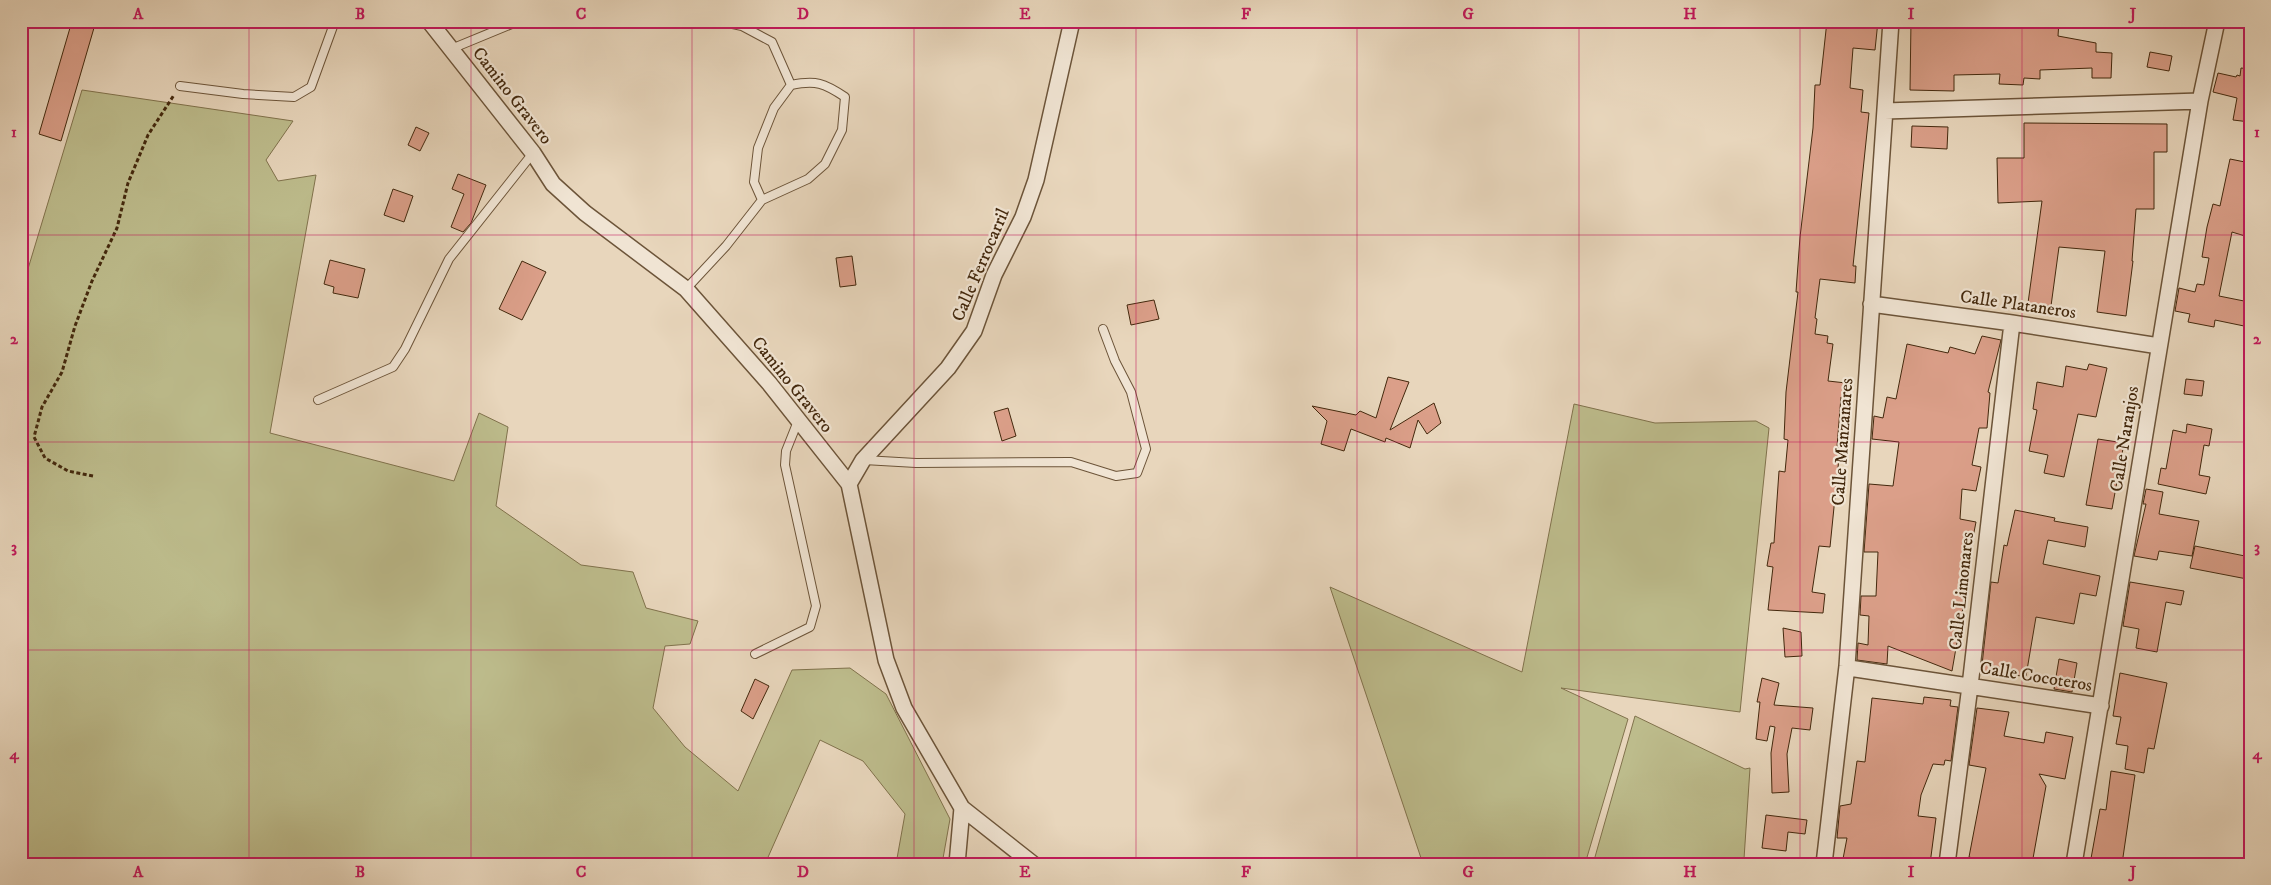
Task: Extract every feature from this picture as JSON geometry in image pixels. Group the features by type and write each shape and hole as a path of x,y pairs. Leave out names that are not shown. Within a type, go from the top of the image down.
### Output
{"street":[{"name":"Camino Gravero","path":"429,21 533,153 553,184 585,213 686,289 769,383 848,484 886,660 904,708 962,808"},
{"name":"Calle Ferrocarril","path":"848,484 863,460 948,368 974,331 994,275 1023,217 1036,180 1068,31 1072,21"},
{"name":"Calle Manzanares","path":"1824,864 1847,666 1891,21"},
{"name":"Calle Naranjos","path":"2074,864 2200,101 2217,21"},
{"path":"1885,111 2200,101"},
{"name":"Calle Plataneros","path":"1871,304 2012,323 2159,346"},
{"name":"Calle Limonares","path":"1947,864 1970,686 2012,323"},
{"name":"Calle Cocoteros","path":"1847,666 1849,668 2101,706"},
{"path":"957,864 962,808"},
{"path":"962,808 1033,864"}],"lane":[{"path":"180,86 243,94 294,97 310,87 334,21"},
{"path":"451,49 519,21"},
{"path":"719,21 742,26 772,42 791,85"},
{"path":"686,289 726,246 762,200 808,179 825,164 842,130 845,97 826,84 809,81 791,85 774,108 758,148 754,182 762,200"},
{"path":"318,400 393,367 405,349 449,259 533,153"},
{"path":"863,460 916,463 1072,462 1116,476 1137,473 1146,449 1131,392 1115,361 1103,329"},
{"path":"755,654 810,627 816,606 785,465 786,451 798,421"}],"path":[{"path":"296,21 334,21"},
{"path":"93,476 68,471 45,458 34,438 42,407 62,372 75,326 92,281 117,228 128,184 148,135 180,86"}],"shaded area":[{"path":"82,90 293,121 266,160 278,181 316,175 270,433 454,481 479,413 508,427 496,506 581,565 633,572 646,608 698,621 690,644 665,646 653,708 685,747 738,791 792,670 850,668 886,694 950,819 942,864 896,864 905,814 863,761 820,740 765,864 21,864 21,292"},
{"path":"1574,404 1655,423 1756,421 1769,428 1740,712 1561,688 1628,719 1585,864 1423,864 1330,587 1522,672"},
{"path":"1635,716 1745,769 1750,768 1744,859 1754,864 1593,864"}],"building":[{"path":"72,21 96,21 61,141 39,134"},
{"path":"1827,21 1858,24 1858,21 1878,21 1875,50 1853,48 1850,88 1863,90 1861,112 1869,113 1853,266 1856,266 1855,283 1820,279 1815,318 1817,319 1815,334 1828,336 1827,343 1833,344 1828,381 1846,383 1845,397 1841,397 1837,447 1840,448 1830,547 1819,546 1812,592 1825,594 1823,613 1768,610 1773,567 1767,566 1771,543 1774,543 1779,471 1785,472 1788,440 1784,439 1786,392 1798,292 1796,292 1800,237 1813,128 1815,85 1820,85"},
{"path":"1911,21 2059,21 2058,36 2096,43 2096,52 2112,53 2111,78 2092,78 2092,68 2040,70 2040,79 2024,78 2023,85 1999,84 2000,74 1954,75 1954,91 1910,90"},
{"path":"2150,52 2172,56 2169,71 2147,67"},
{"path":"2241,68 2250,69 2250,122 2233,120 2237,98 2213,92 2218,73 2236,77 2237,75 2240,76"},
{"path":"2024,123 2167,124 2167,152 2154,152 2154,209 2136,209 2133,261 2126,316 2097,312 2105,251 2059,247 2051,306 2028,303 2042,201 1998,203 1997,158 2024,158"},
{"path":"1912,126 1948,127 1947,149 1911,147"},
{"path":"416,127 429,133 420,151 408,145"},
{"path":"2230,159 2250,163 2250,218 2245,236 2232,232 2219,296 2249,302 2244,326 2215,320 2214,327 2188,322 2190,314 2175,311 2179,288 2195,292 2197,284 2204,285 2209,258 2202,257 2207,227 2213,204 2220,206"},
{"path":"458,174 486,185 471,223 463,232 451,227 464,194 452,189"},
{"path":"393,189 413,196 404,222 384,215"},
{"path":"852,256 856,285 840,287 836,258"},
{"path":"330,260 365,269 358,298 333,293 334,287 324,284"},
{"path":"522,261 546,272 522,320 499,309"},
{"path":"1154,300 1159,319 1131,325 1127,305"},
{"path":"1982,336 2001,340 1988,392 1990,393 1987,428 1979,428 1972,465 1981,467 1976,491 1962,489 1960,519 1976,522 1966,573 1968,574 1968,579 1952,671 1888,646 1887,664 1857,660 1858,643 1868,645 1869,616 1860,615 1861,596 1876,596 1878,552 1864,552 1869,484 1893,486 1899,442 1872,439 1874,416 1883,418 1887,397 1896,399 1907,344 1948,353 1950,347 1975,354"},
{"path":"2089,364 2107,368 2096,417 2078,414 2064,477 2044,473 2048,455 2029,451 2037,410 2033,409 2037,382 2063,387 2066,366 2087,370"},
{"path":"1388,377 1409,382 1390,430 1434,403 1441,423 1427,434 1418,420 1410,448 1386,438 1385,442 1351,429 1344,451 1321,444 1327,421 1312,406 1356,415 1360,411 1376,418"},
{"path":"2186,379 2204,381 2202,396 2184,394"},
{"path":"1008,408 1016,436 1002,441 994,412"},
{"path":"2187,424 2212,429 2209,446 2204,445 2199,475 2210,477 2206,494 2158,484 2161,468 2166,469 2173,430 2186,433"},
{"path":"2098,439 2124,443 2112,509 2086,505"},
{"path":"2146,489 2163,492 2159,514 2199,521 2192,556 2159,551 2157,560 2134,556 2146,504 2143,504"},
{"path":"2015,510 2055,518 2054,521 2088,527 2085,547 2048,540 2043,564 2100,576 2096,596 2080,593 2074,624 2036,617 2026,676 1981,674 1991,582 1998,583 2004,545 2007,546"},
{"path":"2195,546 2250,557 2247,579 2190,568"},
{"path":"2130,582 2184,591 2181,605 2166,602 2157,652 2136,648 2139,629 2123,626"},
{"path":"1783,628 1801,632 1802,656 1785,657"},
{"path":"2059,659 2077,663 2072,692 2054,689"},
{"path":"2120,673 2167,683 2154,749 2148,748 2144,773 2125,769 2128,746 2116,744 2121,717 2113,716"},
{"path":"1762,678 1779,683 1774,705 1813,708 1810,730 1792,728 1787,754 1789,792 1772,793 1771,753 1775,727 1770,726 1767,741 1756,739 1760,702 1757,702"},
{"path":"755,679 769,686 753,719 741,711"},
{"path":"1924,697 1951,700 1950,706 1958,707 1951,761 1945,760 1944,765 1933,764 1921,795 1918,816 1936,818 1930,864 1842,864 1847,838 1837,838 1840,806 1851,804 1857,761 1865,762 1872,698 1923,704"},
{"path":"1977,708 2009,712 2004,736 2044,743 2046,732 2073,737 2065,779 2039,774 2046,786 2032,864 1996,864 1969,857 1986,768 1969,765"},
{"path":"2111,771 2135,775 2122,864 2090,864 2100,809 2106,810"},
{"path":"1766,815 1807,820 1805,834 1788,832 1786,851 1762,848"}]}
